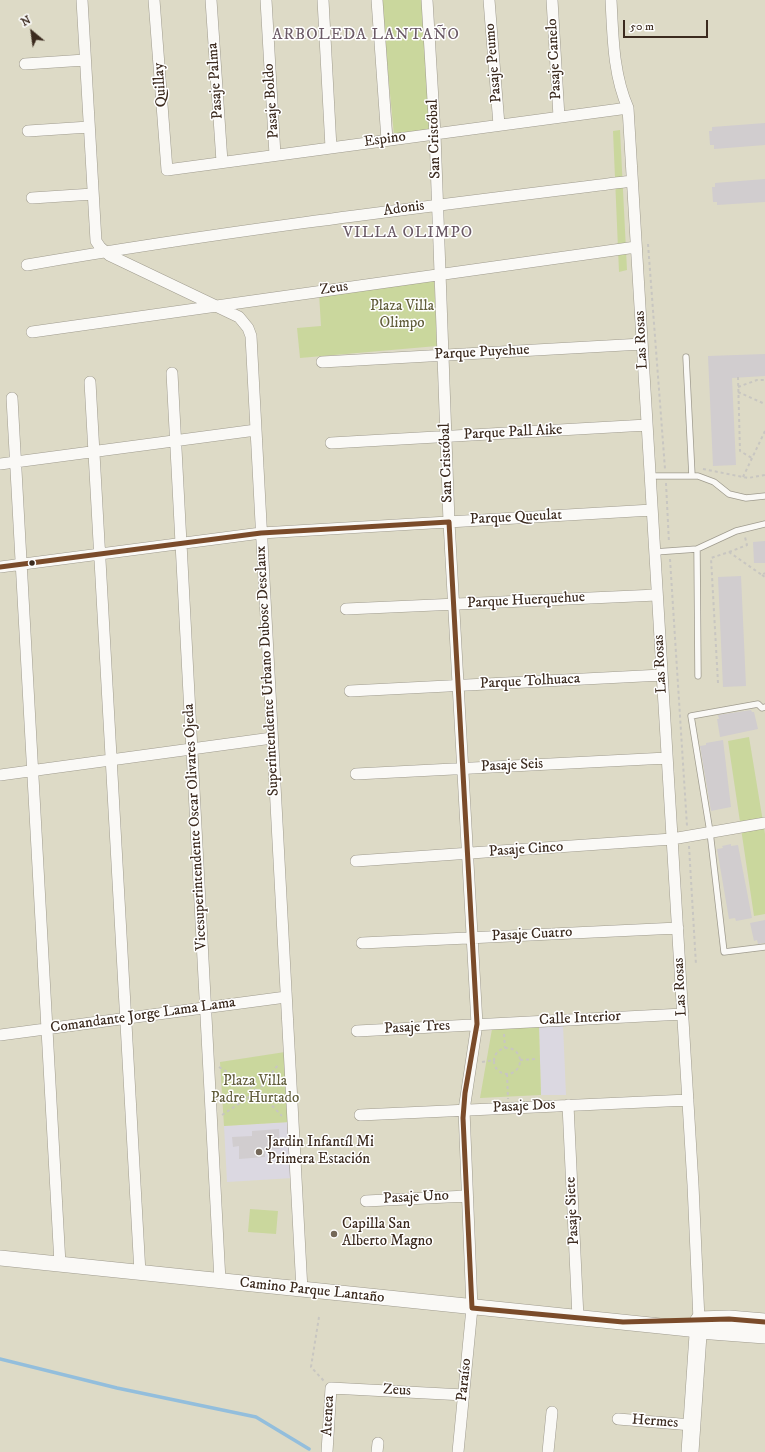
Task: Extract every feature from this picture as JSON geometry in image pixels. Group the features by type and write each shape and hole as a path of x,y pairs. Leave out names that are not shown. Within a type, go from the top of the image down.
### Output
{"main road":[{"name":"Camino Parque Lantaño","path":"0,1258 472,1308 623,1322 699,1325 765,1335"},
{"name":"Camino Parque Lantaño","path":"699,1325 730,1319 765,1322"},
{"path":"690,1452 699,1325"}],"street":[{"path":"82,0 95,234 104,252"},
{"name":"Quillay","path":"154,0 167,170"},
{"name":"Pasaje Palma","path":"211,0 222,162"},
{"name":"Pasaje Boldo","path":"266,0 275,155"},
{"path":"323,0 331,148"},
{"path":"377,0 387,140"},
{"name":"San Cristóbal","path":"427,0 435,134 449,522 477,1024 464,1110 472,1308"},
{"name":"Pasaje Peumo","path":"488,0 499,125"},
{"name":"Pasaje Canelo","path":"552,0 559,117"},
{"name":"Las Rosas","path":"611,0 617,72 622,94 628,108 678,928 699,1325"},
{"path":"25,64 85,60"},
{"name":"Espino","path":"167,170 628,108"},
{"path":"28,132 89,127"},
{"name":"Adonis","path":"27,265 104,252 437,205 632,181"},
{"path":"32,198 93,194"},
{"name":"Zeus","path":"32,332 636,247"},
{"name":"Superintendente Urbano Dubosc Desclaux","path":"104,252 239,317 246,324 250,332 302,1290"},
{"name":"Parque Puyehue","path":"322,362 642,344"},
{"name":"Vicesuperintendente Oscar Olivares Ojeda","path":"172,373 220,1281"},
{"path":"90,382 140,1273"},
{"path":"12,398 60,1264"},
{"name":"Parque Pall Aike","path":"331,442 647,425"},
{"path":"0,464 256,430"},
{"name":"Parque Queulat","path":"0,567 261,532 652,510"},
{"name":"Parque Huerquehue","path":"346,609 657,595"},
{"name":"Parque Tolhuaca","path":"350,691 662,675"},
{"path":"0,775 272,738"},
{"name":"Pasaje Seis","path":"356,774 667,758"},
{"name":"Pasaje Cinco","path":"356,861 672,839 765,823"},
{"name":"Pasaje Cuatro","path":"362,943 678,928"},
{"name":"Comandante Jorge Lama Lama","path":"0,1035 286,997"},
{"name":"Calle Interior","path":"477,1024 683,1014"},
{"name":"Pasaje Tres","path":"357,1031 477,1024"},
{"name":"Pasaje Dos","path":"360,1115 688,1100"},
{"name":"Pasaje Siete","path":"568,1105 578,1318"},
{"name":"Pasaje Uno","path":"366,1201 467,1196"},
{"name":"Paraíso","path":"458,1452 472,1308"},
{"name":"Zeus","path":"331,1388 464,1394"},
{"name":"Atenea","path":"327,1452 331,1388"},
{"path":"548,1452 552,1412"},
{"name":"Hermes","path":"618,1419 692,1425"}],"lane":[{"path":"686,356 692,476"},
{"path":"650,476 698,476 714,482 729,494 746,498 765,496"},
{"path":"655,552 697,549 736,532 765,524"},
{"path":"697,549 698,676"},
{"path":"765,708 762,708 758,704 692,716 710,832 724,952 765,947"}],"path":[{"path":"648,243 670,551 696,965"},
{"path":"738,377 740,452 752,458"},
{"path":"738,387 757,380 765,380"},
{"path":"738,392 765,404"},
{"path":"743,477 765,431"},
{"path":"692,468 707,469 743,477 765,476"},
{"path":"718,683 711,558 747,545 745,536 750,534"},
{"path":"729,552 765,577"},
{"path":"503,1023 505,1048"},
{"path":"505,1048 514,1050 520,1060"},
{"path":"505,1048 495,1056 495,1064 499,1071 507,1074 515,1071 520,1060"},
{"path":"211,1122 258,1092 289,1052"},
{"path":"520,1060 536,1059"},
{"path":"208,1060 258,1092 293,1127"},
{"path":"507,1074 509,1108"},
{"name":"Atenea","path":"319,1317 311,1367 331,1388"}],"shaded area":[{"path":"563,1025 566,1095 541,1095 539,1026"},
{"name":"Jardin Infantíl Mi Primera Estación","path":"290,1122 293,1178 227,1182 224,1126"}],"green space":[{"path":"381,0 422,0 433,129 394,135"},
{"path":"620,130 627,270 619,272 613,131"},
{"name":"Plaza Villa Olimpo","path":"434,276 437,346 300,358 297,328 321,326 319,293"},
{"path":"749,737 765,834 765,914 754,916 728,741"},
{"path":"539,1026 541,1095 480,1098 492,1029"},
{"name":"Plaza Villa Padre Hurtado","path":"285,1052 290,1122 224,1126 220,1062"},
{"path":"250,1209 278,1211 276,1234 248,1232"}],"building":[{"path":"765,123 765,145 714,149 714,145 710,145 709,131 712,131 712,127"},
{"path":"765,179 765,202 717,205 717,202 713,202 712,187 715,187 715,183"},
{"path":"765,354 765,376 732,378 736,465 713,466 708,356"},
{"path":"765,541 765,563 754,563 753,542"},
{"path":"741,576 746,686 723,687 718,577"},
{"path":"751,710 754,712 758,729 720,737 717,719 719,719 718,715"},
{"path":"723,740 731,807 711,811 700,746 706,745 706,743"},
{"path":"731,844 731,846 738,845 752,918 736,921 735,918 729,919 717,849"},
{"path":"765,920 765,943 758,944 757,940 754,941 750,923"},
{"path":"279,1129 280,1149 265,1150 265,1157 239,1159 239,1146 233,1147 232,1137 252,1136 252,1131"}],"waterway":[{"path":"0,1359 117,1388 256,1417 309,1449"}],"transit line":[{"path":"0,567 261,533 449,522 477,1024 465,1093 463,1118 472,1308 623,1322 729,1319 765,1322"}],"place":[{"name":"Jardin Infantíl Mi Primera Estación","path":"259,1152"},
{"name":"Capilla San Alberto Magno","path":"334,1234"}],"district":[{"name":"ARBOLEDA LANTAÑO","path":"366,36"},
{"name":"VILLA OLIMPO","path":"408,234"}]}
